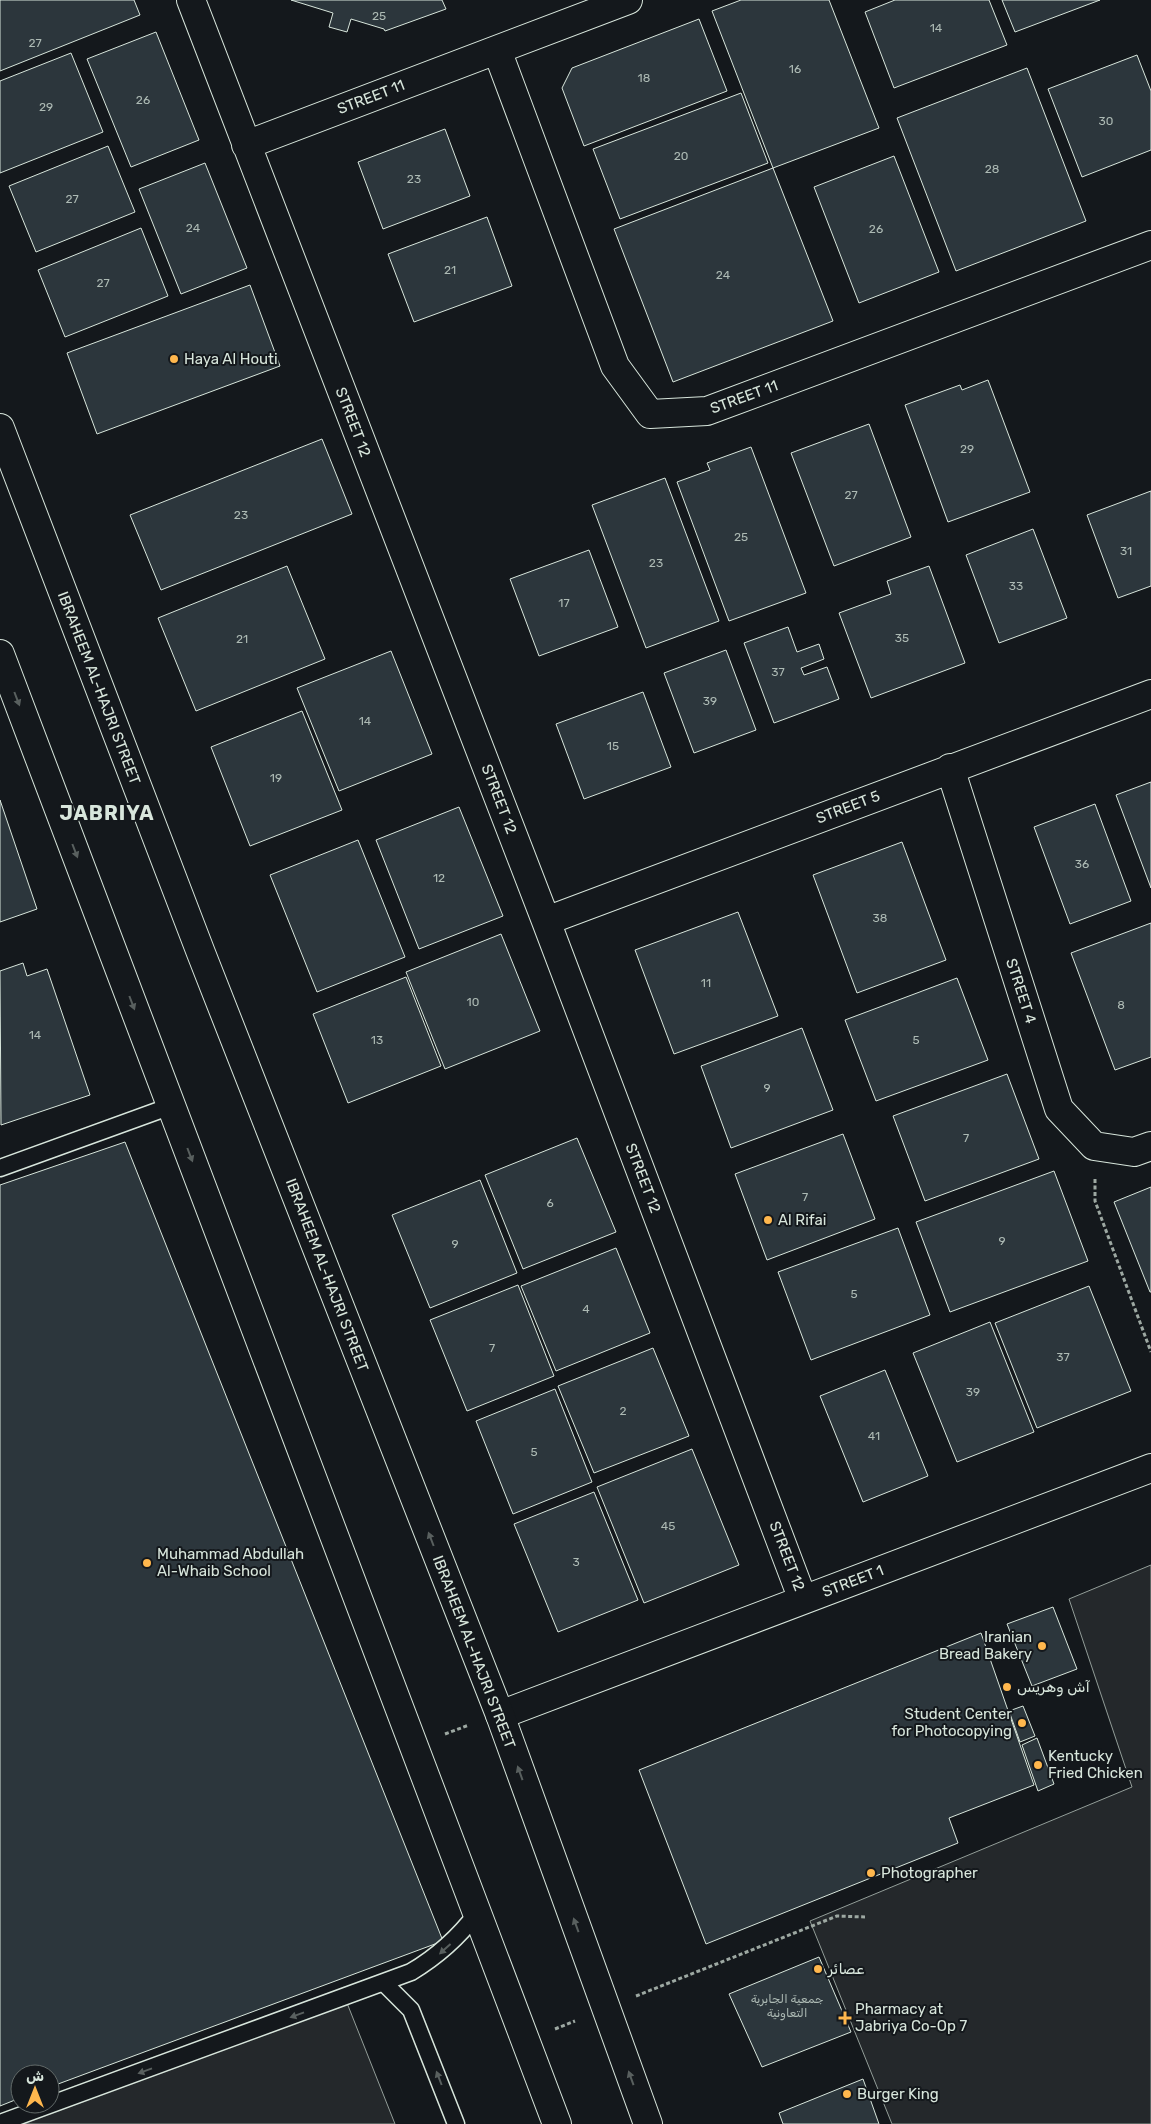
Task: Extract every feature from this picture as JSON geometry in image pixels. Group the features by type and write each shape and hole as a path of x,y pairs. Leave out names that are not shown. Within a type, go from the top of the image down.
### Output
{"street":[{"name":"STREET 12","path":"191,0 546,921 804,1600"},
{"name":"STREET 11","path":"246,145 628,0"},
{"name":"STREET 11","path":"497,50 615,366 650,414 707,412 1151,245"},
{"name":"IBRAHEEM AL-HAJRI STREET","path":"0,428 130,770 500,1715 648,2124"},
{"path":"0,481 95,697 130,770"},
{"path":"0,654 557,2124"},
{"name":"STREET 5","path":"546,921 1151,694"},
{"name":"STREET 4","path":"950,768 1059,1108 1094,1146"},
{"path":"1094,1146 1134,1152 1151,1146"},
{"name":"STREET 1","path":"500,1715 1151,1468"}],"lane":[{"path":"0,1168 171,1106"},
{"path":"0,2124 411,1972 437,1957 459,1937 477,1913"},
{"path":"384,1983 411,2010 456,2124"}],"path":[{"path":"1094,1146 1095,1201 1151,1352"},
{"path":"413,1745 500,1715"},
{"path":"526,2041 837,1916 865,1917"}],"shaded area":[{"path":"1151,1565 1151,2124 892,2124 810,1921 1132,1787 1069,1599"},
{"path":"345,1998 395,2124 0,2124 27,2114 60,2114 60,2102"}],"building":[{"path":"0,0 134,0 140,15 0,71"},
{"path":"291,0 442,0 446,9 385,31 384,29 351,19 347,32 329,27 333,13"},
{"path":"741,0 829,0 879,128 773,168 712,11"},
{"path":"895,0 989,0 1007,45 894,88 865,12"},
{"path":"1002,0 1100,0 1015,32"},
{"path":"699,19 727,91 584,146 562,88 572,68"},
{"path":"156,32 199,140 131,167 87,59"},
{"path":"71,53 103,132 0,173 0,81"},
{"path":"1137,55 1151,91 1151,150 1082,177 1048,89"},
{"path":"1027,68 1086,221 956,271 897,118"},
{"path":"741,93 768,163 620,219 593,149"},
{"path":"445,129 470,196 383,229 358,162"},
{"path":"108,146 135,212 36,252 9,186"},
{"path":"894,156 939,272 859,303 814,187"},
{"path":"205,163 247,268 181,294 139,189"},
{"path":"773,168 833,321 673,382 614,229"},
{"path":"487,217 512,286 414,322 388,254"},
{"path":"141,228 168,296 65,337 38,270"},
{"name":"Haya Al Houti","path":"250,285 280,366 97,434 67,353"},
{"path":"988,380 1030,492 948,522 905,405 960,385 962,390"},
{"path":"869,424 911,537 834,566 791,453"},
{"path":"322,439 352,514 161,590 130,515"},
{"path":"751,447 806,593 729,621 677,482 710,470 707,463"},
{"path":"665,478 719,621 646,648 592,505"},
{"path":"1151,491 1151,586 1118,598 1087,515"},
{"path":"1033,529 1067,618 999,643 966,555"},
{"path":"589,550 618,627 539,656 510,579"},
{"path":"287,566 325,659 196,711 158,618"},
{"path":"929,566 965,663 871,698 839,613 891,594 887,581"},
{"path":"788,627 797,652 819,644 824,659 801,668 804,675 827,667 839,699 774,723 744,643"},
{"path":"726,650 756,730 694,753 664,673"},
{"path":"391,651 432,754 339,791 297,688"},
{"path":"643,692 671,767 584,799 556,724"},
{"path":"302,711 342,810 250,846 211,747"},
{"path":"1151,782 1151,888 1116,795"},
{"path":"0,800 37,909 0,922"},
{"path":"1095,804 1131,901 1070,924 1034,827"},
{"path":"459,807 503,916 419,949 376,840"},
{"path":"358,840 405,957 317,992 270,875"},
{"path":"902,842 946,960 857,993 813,875"},
{"path":"738,912 778,1016 674,1054 635,950"},
{"path":"1151,923 1151,1057 1115,1070 1071,953"},
{"path":"501,934 540,1031 445,1069 406,972"},
{"path":"23,963 27,976 47,969 90,1095 1,1125 0,971"},
{"path":"406,977 441,1066 348,1103 313,1014"},
{"path":"957,978 988,1060 876,1101 845,1020"},
{"path":"802,1028 833,1110 731,1148 701,1066"},
{"path":"1007,1074 1039,1159 925,1201 893,1116"},
{"path":"843,1134 875,1219 767,1260 735,1174"},
{"path":"577,1138 616,1232 523,1269 485,1175"},
{"name":"Muhammad Abdullah Al-Whaib School","path":"125,1142 443,1941 60,2083 60,2064 10,2064 10,2102 0,2106 0,1185"},
{"path":"1054,1171 1088,1261 950,1312 916,1222"},
{"path":"480,1180 517,1273 430,1308 392,1215"},
{"path":"1151,1187 1151,1292 1150,1292 1114,1202"},
{"path":"898,1228 930,1315 811,1360 778,1272"},
{"path":"616,1248 650,1333 556,1371 521,1286"},
{"path":"518,1285 554,1376 467,1411 430,1320"},
{"path":"1089,1286 1131,1391 1037,1428 995,1323"},
{"path":"990,1322 1034,1432 957,1462 913,1353"},
{"path":"653,1348 689,1436 594,1473 558,1386"},
{"path":"885,1370 928,1476 863,1502 820,1396"},
{"path":"555,1389 592,1482 513,1514 476,1421"},
{"path":"692,1449 739,1565 644,1603 597,1487"},
{"path":"594,1492 638,1600 558,1632 514,1524"},
{"name":"Iranian Bread Bakery","path":"1053,1607 1077,1669 1032,1686 1007,1624"},
{"path":"981,1633 1034,1785 949,1818 958,1843 706,1944 639,1770"},
{"name":"Student Center for Photocopying","path":"1023,1706 1035,1736 1020,1742 1009,1711"},
{"name":"Kentucky Fried Chicken","path":"1037,1738 1054,1784 1038,1791 1022,1745"},
{"path":"819,1957 851,2032 762,2067 729,1994"},
{"name":"Burger King","path":"863,2079 879,2124 783,2124 779,2113"}],"place":[{"name":"Haya Al Houti","path":"174,359"},
{"name":"Al Rifai","path":"768,1220"},
{"name":"Muhammad Abdullah Al-Whaib School","path":"147,1563"},
{"name":"Iranian Bread Bakery","path":"1042,1646"},
{"name":"آش وهريس","path":"1007,1687"},
{"name":"Student Center for Photocopying","path":"1022,1723"},
{"name":"Kentucky Fried Chicken","path":"1038,1765"},
{"name":"Photographer","path":"871,1873"},
{"name":"عصائر","path":"818,1969"},
{"name":"Pharmacy at Jabriya Co-Op 7","path":"845,2018"},
{"name":"Burger King","path":"847,2094"}],"district":[{"name":"JABRIYA","path":"107,813"}]}
